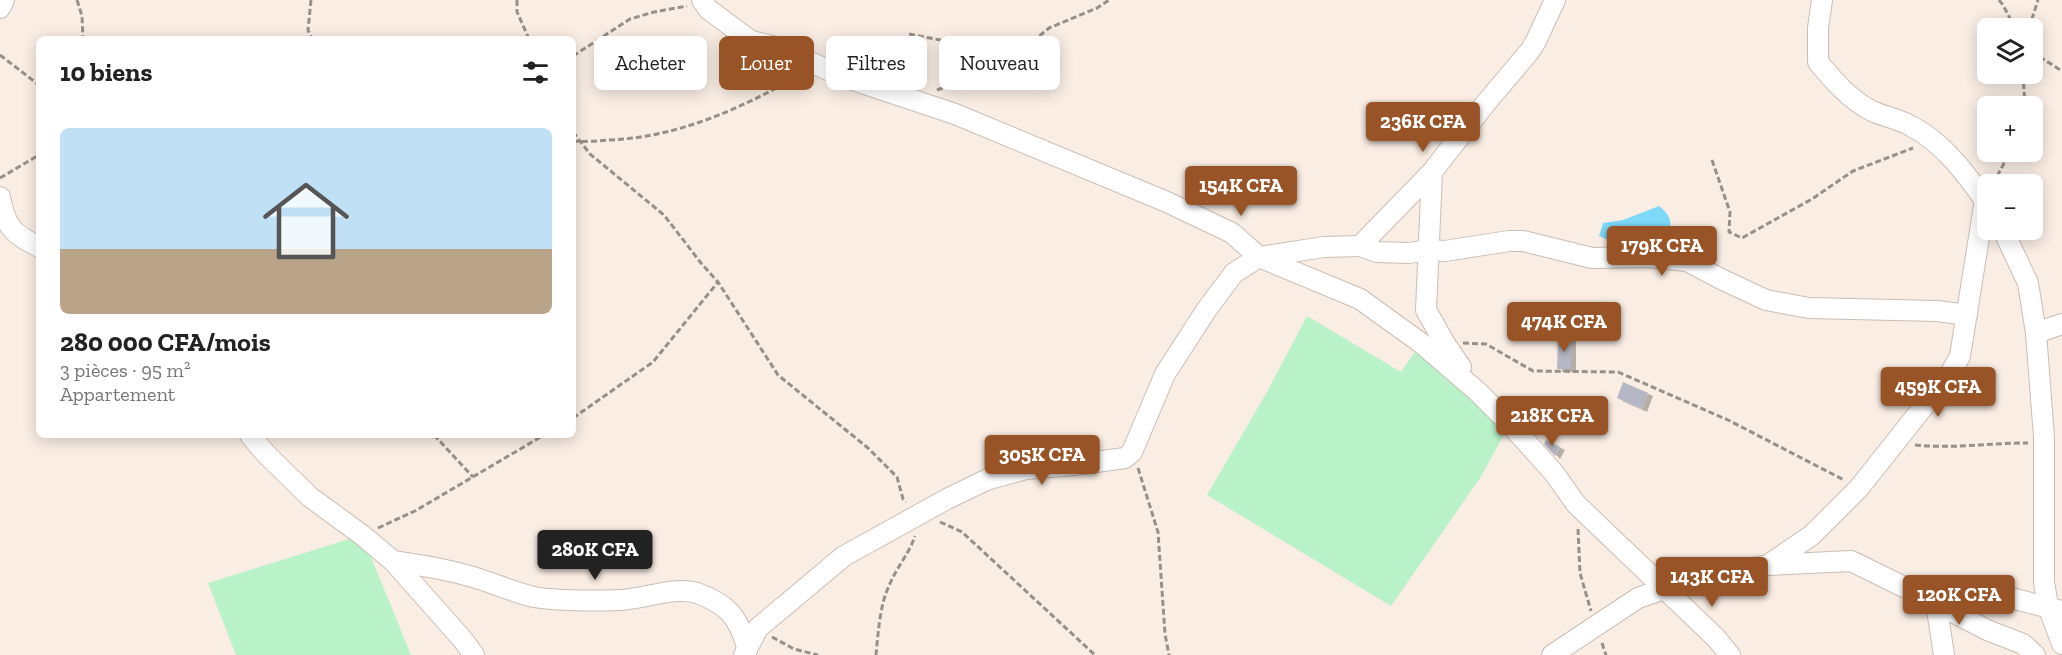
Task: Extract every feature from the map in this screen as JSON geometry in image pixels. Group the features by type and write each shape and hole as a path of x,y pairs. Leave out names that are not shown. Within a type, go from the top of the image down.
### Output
{"street":[{"path":"0,8 4,0"},
{"path":"1360,246 1432,172 1529,52 1555,0"},
{"path":"1822,0 1818,28 1818,62 1835,83 1871,110 1911,126 1946,151 1977,186"},
{"path":"703,1 708,9 751,42 776,47 815,66 955,114 1178,207 1232,233 1259,257 1360,299 1421,343 1478,392 1554,473 1576,504 1716,638 1730,655"},
{"path":"1432,172 1426,310 1444,342 1478,392"},
{"path":"1,214 12,230 36,246"},
{"path":"746,651 758,628 844,556 947,499 986,480 1026,469 1125,458 1132,452 1165,374 1207,309 1232,276 1259,257 1324,247 1360,246 1377,252 1445,251 1523,240 1592,258 1648,257 1687,261 1766,300 1809,308 1937,311 1967,315"},
{"path":"1768,565 1812,535 1859,488 1956,364 1960,356 1980,240"},
{"path":"2008,240 2028,283 2036,333 2044,443 2044,582 2055,609 2062,644"},
{"path":"2036,333 2062,324"},
{"path":"253,438 310,497 393,561 474,655"},
{"path":"393,561 470,576 535,597 623,600 660,593 694,592 730,610 743,633 746,651"},
{"path":"1552,655 1629,602 1690,579 1768,565 1851,561 1987,630 2023,644 2032,654"},
{"path":"1904,587 1953,592 1987,592 2055,609"},
{"path":"1936,603 1944,655"}],"path":[{"path":"77,0 82,16 83,36"},
{"path":"311,0 308,30 311,36"},
{"path":"517,0 517,12 528,36"},
{"path":"1039,36 1049,28 1097,8 1109,0"},
{"path":"1999,0 2009,18"},
{"path":"2032,18 2038,0"},
{"path":"576,54 630,19 703,1"},
{"path":"887,91 909,34 939,40"},
{"path":"0,55 36,83"},
{"path":"2043,59 2062,71"},
{"path":"576,141 636,139 705,122 771,91 815,66"},
{"path":"910,99 939,89"},
{"path":"576,136 590,154 664,215 718,282 778,375 868,448 897,477 903,499 922,514 962,532 1095,655"},
{"path":"1712,160 1730,212 1729,232 1742,238 1812,199 1853,171 1932,141"},
{"path":"0,178 36,157"},
{"path":"576,416 653,362 718,282"},
{"path":"1444,342 1486,344 1533,371 1618,372 1728,420 1859,488"},
{"path":"437,438 473,477"},
{"path":"362,535 415,511 539,438"},
{"path":"1895,443 1941,448 1991,443 2044,443"},
{"path":"1132,452 1158,532 1165,634 1169,655"},
{"path":"1576,504 1580,573 1606,655"},
{"path":"876,655 888,587 911,548 922,514"},
{"path":"758,628 794,649 818,655"}],"green space":[{"path":"1307,316 1401,372 1421,343 1510,424 1480,478 1391,606 1207,495 1267,392"},
{"path":"362,535 411,655 236,655 208,583"}],"water":[{"path":"1659,206 1670,219 1670,229 1668,234 1646,246 1630,250 1599,236 1603,223 1623,220"}],"building":[{"path":"1558,337 1571,337 1571,369 1557,369"},
{"path":"1623,382 1648,393 1642,409 1617,398"},
{"path":"1560,402 1577,405 1573,428 1555,425"},
{"path":"1546,440 1560,447 1555,456 1544,444"}]}
